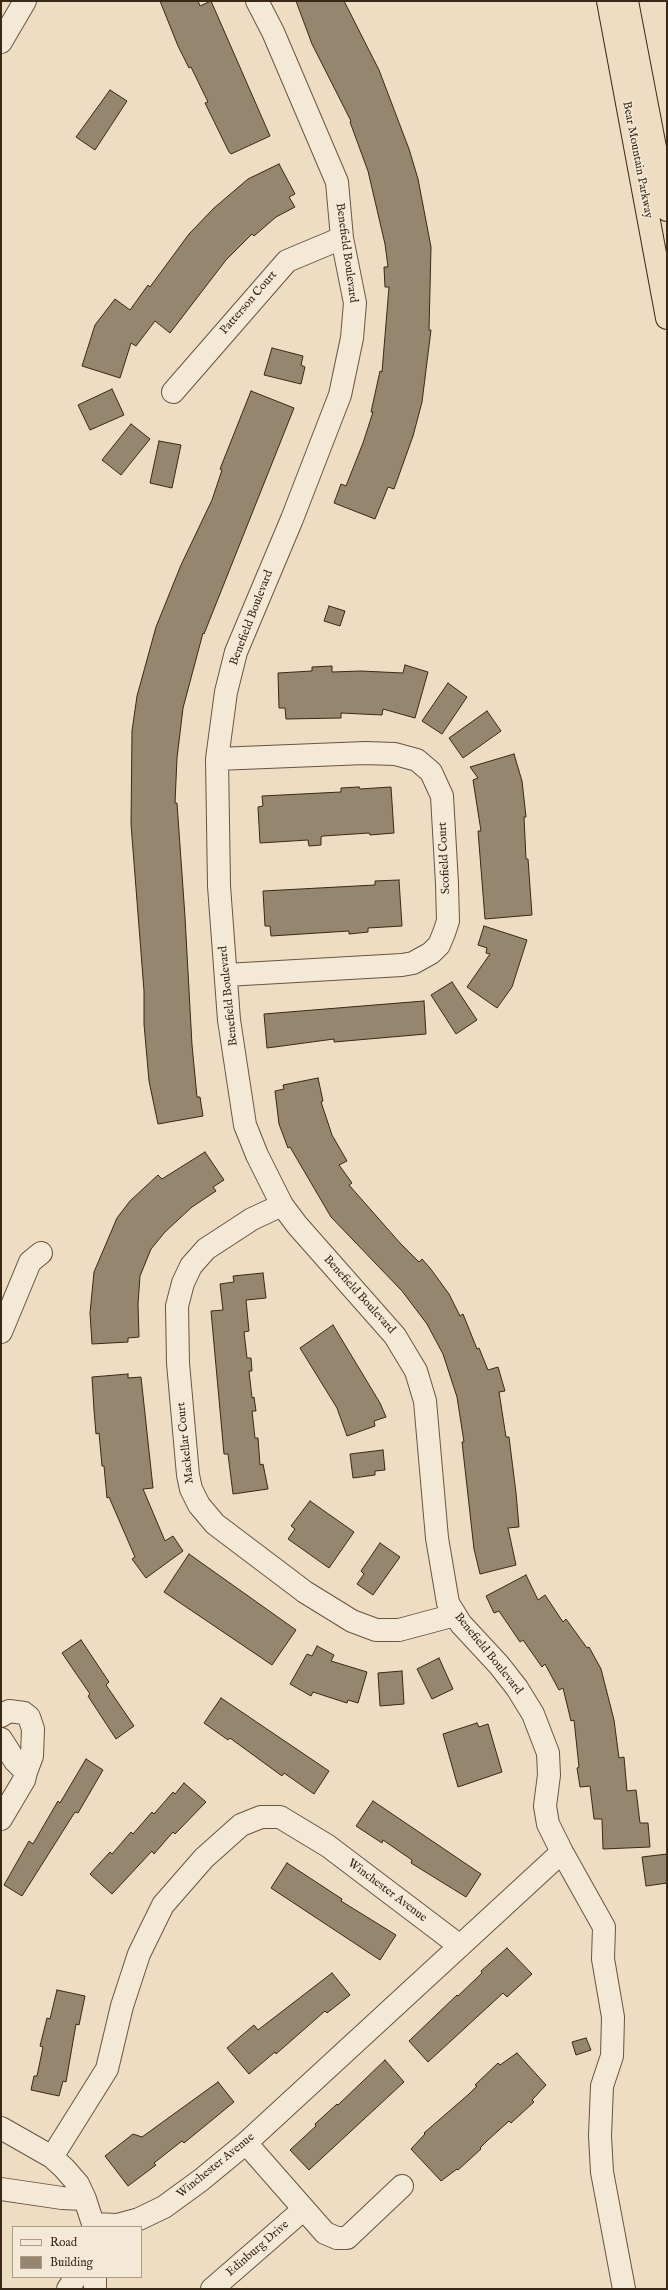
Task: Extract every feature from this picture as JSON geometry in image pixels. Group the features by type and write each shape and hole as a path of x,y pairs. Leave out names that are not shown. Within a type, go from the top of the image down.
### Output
{"highway":[{"name":"Bear Mountain Parkway","path":"608,1 667,318"},
{"name":"Bear Mountain Parkway","path":"627,1 667,210"}],"street":[{"path":"1,42 25,1"},
{"name":"Benefield Boulevard","path":"257,1 273,32 337,182 342,238 355,303 352,338 340,395 292,519 236,652 226,692 217,759 219,886 230,1020 245,1125 257,1155 282,1205 297,1225 395,1336 416,1371 425,1401 437,1538 448,1602 455,1615 508,1676 533,1714 548,1753 549,1774 545,1806 548,1824 604,1927 603,1959 613,2017 612,2056 602,2086 600,2136 602,2172 624,2289"},
{"name":"Patterson Court","path":"173,392 286,261 342,238"},
{"name":"Scofield Court","path":"217,759 364,753 395,754 417,760 431,772 442,796 447,884 448,921 439,945 431,952 413,963 402,965 226,975"},
{"name":"Mackellar Court","path":"282,1205 252,1219 206,1249 191,1266 183,1282 177,1306 178,1363 188,1475 191,1489 199,1505 215,1524 305,1592 352,1621 376,1630 399,1630 455,1615"},
{"path":"1,1332 30,1262 41,1253"},
{"path":"1,1716 9,1711 24,1713 29,1717 33,1729 32,1756 24,1780 1,1819"},
{"path":"1,1739 14,1761 26,1772"},
{"name":"Winchester Avenue","path":"52,2157 107,2069 122,2006 139,1954 163,1905 204,1858 242,1825 261,1816 280,1817 328,1846 460,1946 246,2143 164,2207 139,2219 118,2225 94,2226"},
{"path":"460,1946 562,1852"},
{"path":"1,2128 52,2157 78,2184 85,2199 94,2226"},
{"path":"246,2143 326,2233 337,2238 347,2238 402,2186"},
{"path":"1,2189 62,2198 85,2199"},
{"name":"Edinburg Drive","path":"212,2289 304,2209"},
{"path":"68,2289 75,2278"},
{"path":"95,2278 95,2289"}],"building":[{"path":"160,1 198,1 200,6 211,1 270,136 231,154 229,152 205,103 208,102 191,67 189,68 178,46"},
{"path":"296,1 344,1 379,70 409,149 418,179 431,247 429,330 431,330 422,402 413,436 394,489 388,487 375,519 334,503 341,484 346,486 363,443 373,412 371,412 380,371 382,372 389,287 385,287 384,267 388,267 385,244 368,171 350,122 351,121 312,44"},
{"path":"110,90 127,101 95,150 76,137"},
{"path":"279,164 295,194 289,197 295,207 276,217 254,236 252,234 226,260 170,333 155,321 136,346 131,343 120,378 82,366 95,325 115,299 130,310 148,285 150,287 189,234 214,208 248,179"},
{"path":"272,348 303,356 301,365 305,367 301,384 264,375"},
{"path":"112,389 124,415 90,430 78,405"},
{"path":"251,391 294,408 204,634 203,633 183,708 177,758 175,803 177,803 192,1045 197,1097 200,1097 203,1116 158,1124 149,1081 144,1024 144,991 131,824 132,731 137,696 156,627 181,565 212,500 222,470 220,469"},
{"path":"131,424 150,439 121,475 102,460"},
{"path":"159,441 181,445 172,488 150,483"},
{"path":"329,606 345,611 340,626 324,621"},
{"path":"405,665 428,672 415,718 383,709 382,715 341,713 341,718 286,719 285,708 279,708 278,673 312,671 312,667 332,666 332,672 361,671 403,673"},
{"path":"448,683 467,697 442,734 422,721"},
{"path":"487,711 501,731 463,758 449,738"},
{"path":"514,754 522,781 526,817 524,817 526,859 528,859 532,915 485,919 478,831 481,831 473,780 478,778 470,767"},
{"path":"359,787 360,789 391,787 394,833 323,836 321,837 321,845 309,846 308,840 260,843 258,807 263,806 262,796 341,792 341,788"},
{"path":"399,880 402,926 368,928 368,932 349,934 349,931 271,936 270,926 265,926 263,891 375,885 375,881"},
{"path":"484,926 527,940 512,987 497,1008 467,987 490,954 486,953 487,948 478,945"},
{"path":"452,982 477,1020 456,1034 431,995"},
{"path":"424,1001 426,1034 334,1042 334,1039 267,1048 264,1014"},
{"path":"318,1078 323,1101 321,1102 332,1135 347,1161 339,1165 352,1183 349,1185 400,1243 419,1262 422,1259 430,1268 449,1294 460,1316 463,1314 477,1349 479,1348 488,1370 498,1367 505,1391 499,1392 506,1437 509,1437 516,1493 519,1527 508,1528 516,1565 480,1574 474,1549 462,1442 464,1442 457,1397 443,1354 427,1324 402,1291 331,1217 290,1147 288,1148 279,1124 275,1091 284,1089 283,1085"},
{"path":"205,1152 224,1180 213,1187 216,1191 192,1207 165,1232 151,1249 140,1276 138,1304 139,1337 128,1338 128,1342 92,1344 90,1313 94,1272 117,1218 130,1201 158,1175 162,1179"},
{"path":"263,1273 266,1298 246,1300 249,1331 244,1332 247,1358 251,1358 252,1371 249,1371 252,1398 254,1397 256,1411 252,1411 255,1438 258,1438 260,1465 263,1464 268,1489 233,1494 228,1454 224,1454 211,1311 223,1310 220,1284 234,1282 233,1276"},
{"path":"333,1325 380,1403 386,1417 374,1421 375,1426 347,1436 337,1408 300,1348"},
{"path":"128,1374 128,1378 141,1377 153,1488 143,1489 165,1541 173,1536 183,1551 146,1578 132,1559 135,1557 109,1497 107,1498 99,1433 96,1434 92,1377"},
{"path":"383,1450 385,1470 375,1471 375,1475 353,1478 350,1454"},
{"path":"310,1501 354,1532 329,1568 288,1539 295,1529 291,1526"},
{"path":"380,1543 400,1557 373,1595 357,1584 364,1574 361,1571"},
{"path":"189,1554 296,1630 272,1665 164,1592"},
{"path":"526,1575 538,1600 545,1595 563,1622 566,1619 587,1648 589,1647 601,1669 614,1720 619,1758 624,1757 627,1791 636,1790 640,1823 648,1823 650,1847 603,1849 602,1819 594,1819 590,1786 580,1787 577,1768 579,1767 574,1720 571,1721 563,1688 559,1690 545,1664 542,1667 523,1640 520,1642 499,1611 494,1613 486,1596"},
{"path":"81,1640 109,1682 106,1685 134,1726 116,1739 88,1696 90,1694 62,1653"},
{"path":"317,1646 334,1655 331,1661 367,1672 358,1703 348,1700 347,1703 313,1692 311,1696 290,1684 307,1654 312,1656"},
{"path":"439,1658 453,1689 432,1699 417,1669"},
{"path":"402,1671 404,1704 380,1706 378,1673"},
{"path":"221,1698 329,1771 314,1794 284,1773 282,1776 230,1738 228,1740 204,1723"},
{"path":"477,1723 479,1727 488,1724 502,1772 458,1787 443,1734"},
{"path":"86,1759 103,1770 78,1813 75,1812 22,1896 4,1885 29,1841 33,1844 58,1801 60,1803"},
{"path":"184,1783 206,1802 175,1834 173,1832 154,1854 152,1851 112,1894 90,1874 110,1852 112,1854 131,1832 133,1834 152,1812 154,1814 173,1792 175,1794"},
{"path":"373,1801 481,1874 466,1897 411,1863 412,1860 383,1840 382,1843 356,1826"},
{"path":"667,1854 667,1883 646,1886 642,1857"},
{"path":"287,1863 342,1899 341,1901 396,1935 380,1960 271,1888"},
{"path":"507,1948 532,1974 507,1997 503,1993 428,2062 409,2041 482,1973 481,1971"},
{"path":"332,1973 350,1995 327,2013 325,2011 276,2054 275,2052 249,2074 227,2048 254,2025 258,2030"},
{"path":"57,1990 85,1996 79,2025 76,2024 66,2082 63,2081 59,2096 31,2090 34,2076 37,2076 43,2047 40,2046 47,2018 50,2019"},
{"path":"586,2038 591,2050 576,2055 572,2042"},
{"path":"517,2053 546,2085 532,2100 534,2102 511,2123 509,2121 458,2170 457,2169 441,2181 411,2149 425,2134 424,2133 469,2094 477,2086 475,2085 498,2063 500,2065"},
{"path":"385,2060 404,2082 309,2170 290,2150 316,2126 315,2124 337,2104 338,2105"},
{"path":"218,2082 234,2102 184,2143 182,2141 154,2163 156,2165 128,2186 105,2156 133,2134 142,2137"}]}
